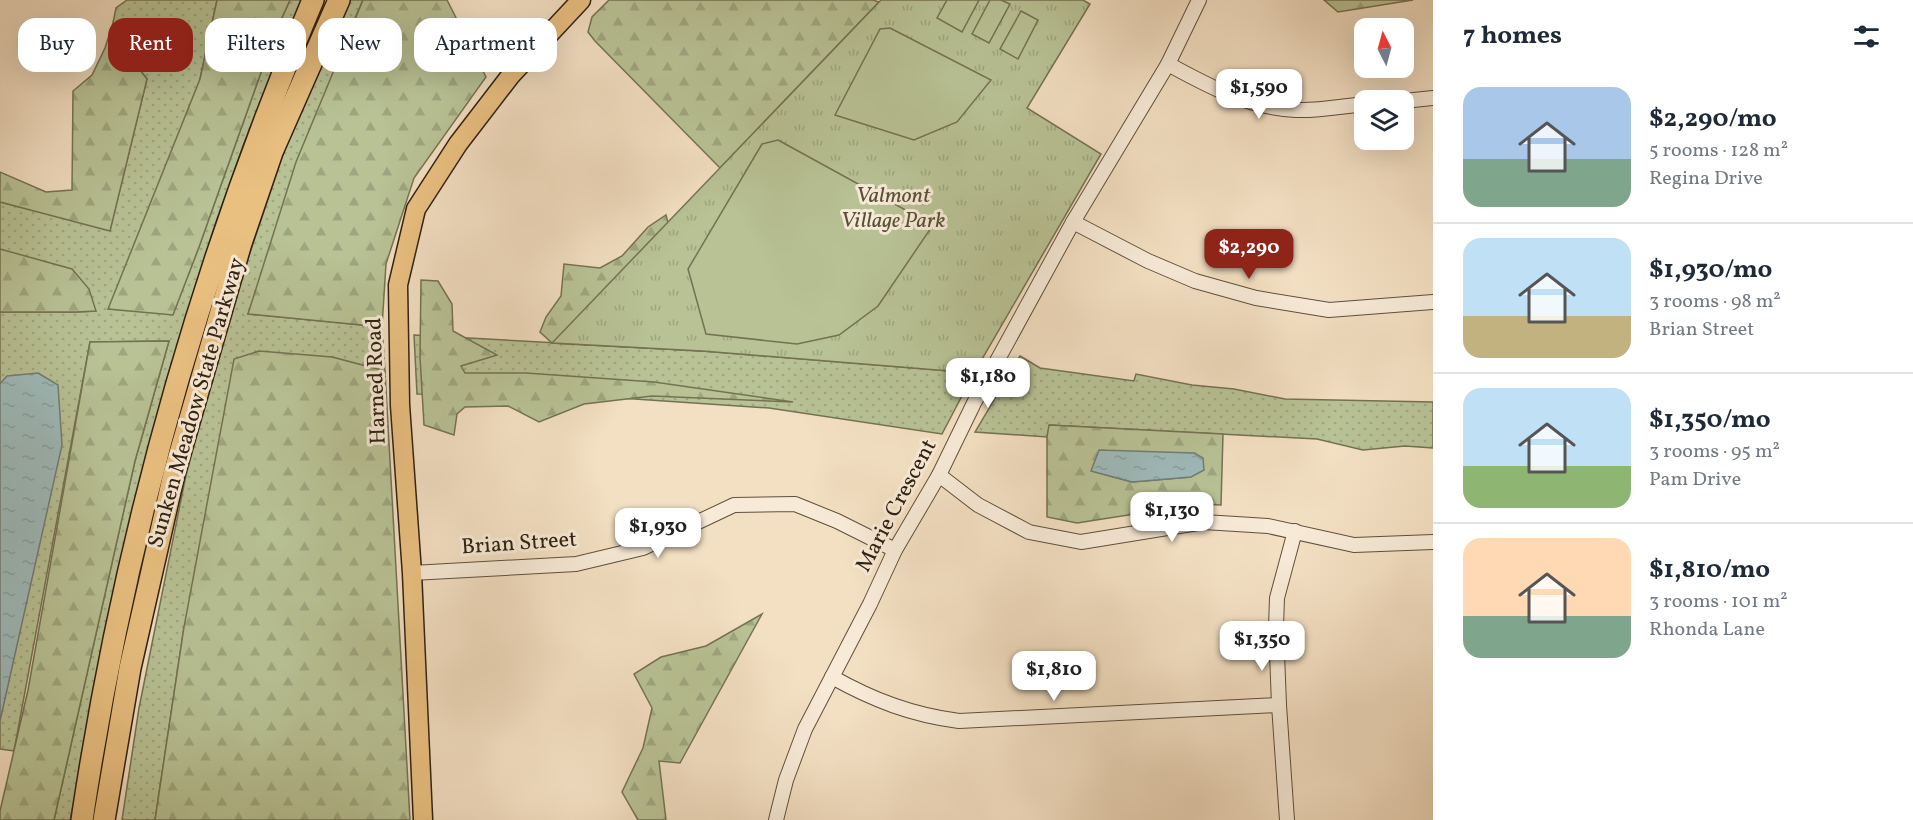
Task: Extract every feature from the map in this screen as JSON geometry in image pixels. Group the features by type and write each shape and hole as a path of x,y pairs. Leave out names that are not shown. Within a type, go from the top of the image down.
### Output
{"highway":[{"name":"Sunken Meadow State Parkway","path":"80,820 100,710 138,529 177,381 233,204 277,86 313,0"},
{"name":"Sunken Meadow State Parkway","path":"106,814 139,624 183,442 241,243 272,152 339,0"}],"main road":[{"name":"Harned Road","path":"423,820 412,573 400,405 398,285 416,209 458,144 512,75 581,0"}],"street":[{"name":"Marie Crescent","path":"776,820 786,780 805,729 870,604 895,550 939,475 974,403 1073,222 1168,64 1199,0"},
{"path":"1168,64 1209,87 1252,103 1296,110 1354,105"},
{"path":"1414,100 1433,98"},
{"path":"1073,222 1148,261 1195,281 1256,298 1329,309 1433,302"},
{"path":"939,475 978,505 1029,532 1055,539 1081,542 1100,540 1204,522 1268,526 1354,544 1433,542"},
{"name":"Brian Street","path":"412,573 576,564 643,548 735,505 795,504 837,521 895,550"},
{"path":"1287,820 1276,627 1277,598 1295,531"},
{"path":"832,677 887,703 928,717 959,721 1279,705"}],"green space":[{"path":"127,0 217,0 213,18 205,18 205,56 200,79 173,314 261,72 281,72 143,474 70,820 54,820 135,461 169,341 90,342 14,751 0,749 0,312 95,311 31,259 0,250 0,202 110,230 147,79 141,72 193,72 193,18 114,18 116,8"},
{"path":"217,0 290,0 282,18 213,18"},
{"path":"290,0 306,0 300,18 282,18"},
{"path":"346,0 363,0 355,18 338,18"},
{"path":"363,0 447,0 456,18 414,18 414,72 483,72 486,77 414,178 386,264 382,327 248,314 296,162 333,72 402,72 402,18 356,18"},
{"path":"609,0 873,0 879,2 720,168 588,32 592,17"},
{"name":"Valmont Village Park","path":"881,0 1083,0 1090,4 1027,108 1101,154 974,373 702,351 552,343"},
{"path":"947,0 979,0 962,32 937,18"},
{"path":"990,0 1001,0 1010,4 989,43 972,34"},
{"path":"1324,0 1413,0 1338,12"},
{"path":"1021,11 1038,20 1018,59 1000,49"},
{"path":"890,28 991,80 957,122 914,140 835,115 880,29"},
{"path":"108,39 108,72 141,72 147,79 110,231 0,202 0,172 46,192 72,190 73,91 96,72 96,67"},
{"path":"205,56 205,72 261,72 173,315 108,309 200,79"},
{"path":"318,66 318,72 334,72 248,314 382,327 385,371 332,357 184,627 155,820 122,820 139,708 185,480 220,342 293,125"},
{"path":"778,140 933,225 878,306 839,335 797,344 706,334 688,269 762,144"},
{"path":"666,215 702,351 552,343 540,332 546,317 561,296 564,264 600,268 622,256 648,227"},
{"path":"0,249 72,269 89,289 96,311 0,312"},
{"path":"421,280 438,281 452,304 453,331 497,355 461,366 465,373 526,373 654,382 793,402 652,396 584,404 539,422 508,406 465,407 457,414 454,435 424,425 420,357"},
{"path":"414,335 702,351 974,373 942,434 769,408 605,397 417,394"},
{"path":"169,341 135,461 54,820 0,820 0,811 28,690 90,342"},
{"path":"259,351 332,357 385,371 410,820 155,820 184,627 234,359"},
{"path":"1020,356 1040,368 1134,381 1136,374 1285,399 1433,402 1433,448 1405,446 1363,450 1317,439 1050,425 1047,437 975,432"},
{"path":"1049,425 1223,434 1221,505 1199,504 1077,523 1047,517","holes":["1092,471 1191,477 1132,482"]},
{"path":"762,614 680,763 659,761 666,820 638,820 622,792 643,748 652,708 634,674 661,657 706,646"}],"water":[{"path":"38,373 58,385 62,445 0,721 0,384 7,376"},
{"path":"1099,450 1194,453 1203,458 1204,470 1191,477 1132,482 1091,471"}]}
